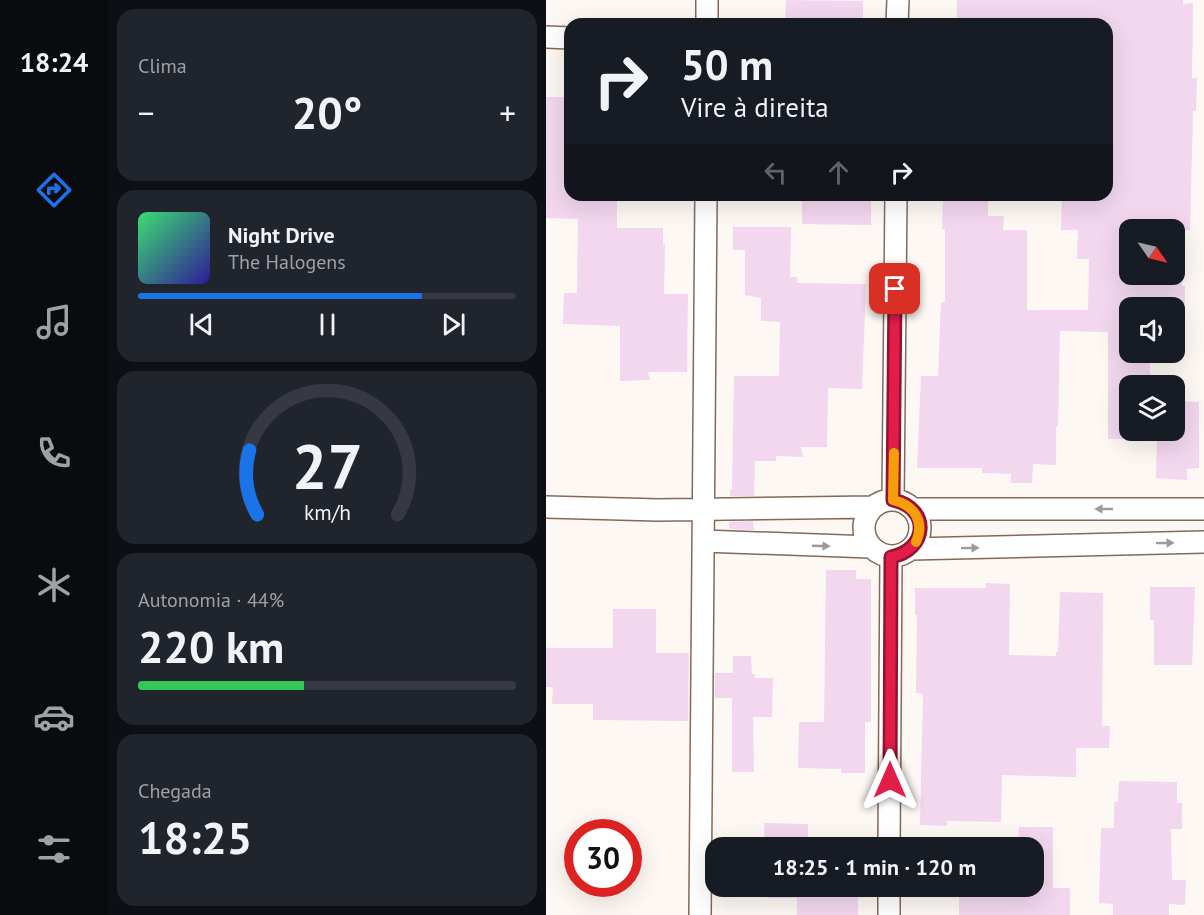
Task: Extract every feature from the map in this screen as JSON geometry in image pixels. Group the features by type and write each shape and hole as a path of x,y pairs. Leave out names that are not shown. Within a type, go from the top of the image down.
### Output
{"street":[{"path":"707,0 707,18"},
{"path":"897,18 898,0"},
{"path":"546,37 564,38"},
{"path":"700,915 706,201"},
{"path":"893,500 896,201"},
{"path":"893,500 904,502 913,509 919,518 920,529 918,540 911,549 902,555 891,557 880,554 871,547 864,527 873,507 893,500"},
{"path":"546,507 704,509 873,507"},
{"path":"792,509 793,545"},
{"path":"913,509 1204,509"},
{"path":"703,542 871,547"},
{"path":"911,549 1204,542"},
{"path":"889,837 891,557"},
{"path":"889,897 889,915"}],"building":[{"path":"786,0 863,1 863,18 785,18"},
{"path":"957,0 1183,0 1183,4 1193,3 1192,78 1197,78 1196,111 1193,111 1190,230 1185,230 1185,219 1119,219 1119,285 1182,285 1185,286 1185,297 1119,297 1119,363 1150,363 1150,375 1119,375 1119,439 1108,439 1108,332 1060,331 1056,465 1033,464 1032,483 1011,483 1011,474 982,473 982,468 917,468 921,376 938,376 941,302 945,302 943,201 988,201 988,216 1004,216 1003,230 1027,230 1027,310 1088,310 1089,259 1077,259 1078,230 1061,230 1062,201 1113,201 1113,18 957,18"},
{"path":"546,97 564,97 564,201 617,201 617,228 663,228 664,294 688,294 687,372 648,372 650,380 620,381 620,326 563,324 564,293 577,293 578,219 546,218"},
{"path":"802,201 871,201 871,225 802,224"},
{"path":"733,227 791,227 790,277 797,277 797,283 866,284 862,389 828,388 827,447 801,447 803,457 776,456 776,461 755,461 754,496 730,496 734,376 779,376 780,322 761,321 761,298 745,295 745,250 733,250"},
{"path":"1185,401 1199,402 1199,468 1187,469 1187,480 1156,478 1157,441 1185,441"},
{"path":"753,521 754,530 729,529 729,522"},
{"path":"826,570 856,570 856,579 871,579 871,722 865,722 865,773 841,773 841,769 798,768 799,722 824,722"},
{"path":"986,583 1010,584 1009,655 1056,656 1060,592 1103,593 1102,726 1110,726 1109,748 1076,748 1076,777 1002,775 1001,822 947,821 947,826 920,825 923,694 916,693 915,588 986,588"},
{"path":"1150,587 1195,587 1192,665 1154,665 1154,620 1150,620"},
{"path":"613,609 656,609 656,653 689,653 688,721 593,720 593,704 552,704 553,687 546,687 546,648 613,648"},
{"path":"733,656 751,656 754,678 773,678 772,717 753,717 754,772 732,772 732,698 715,698 715,673 733,673"},
{"path":"1119,781 1177,782 1177,803 1182,803 1182,829 1171,829 1172,880 1186,880 1185,905 1169,904 1169,915 1113,915 1113,904 1099,903 1101,828 1114,828 1114,802 1118,802"},
{"path":"764,823 808,824 808,837 765,837"},
{"path":"1019,827 1053,827 1053,888 1070,888 1070,915 959,915 959,897 1044,897 1044,837 1019,837"},
{"path":"858,897 858,915 797,915 797,898 767,898"}],"slow traffic":[{"path":"894,453 893,500 904,502 919,518 920,529 916,542"}],"route":[{"path":"890,780 891,557 902,555 911,549 918,540 920,529 919,518 913,509 904,502 893,500 895,289"}]}
